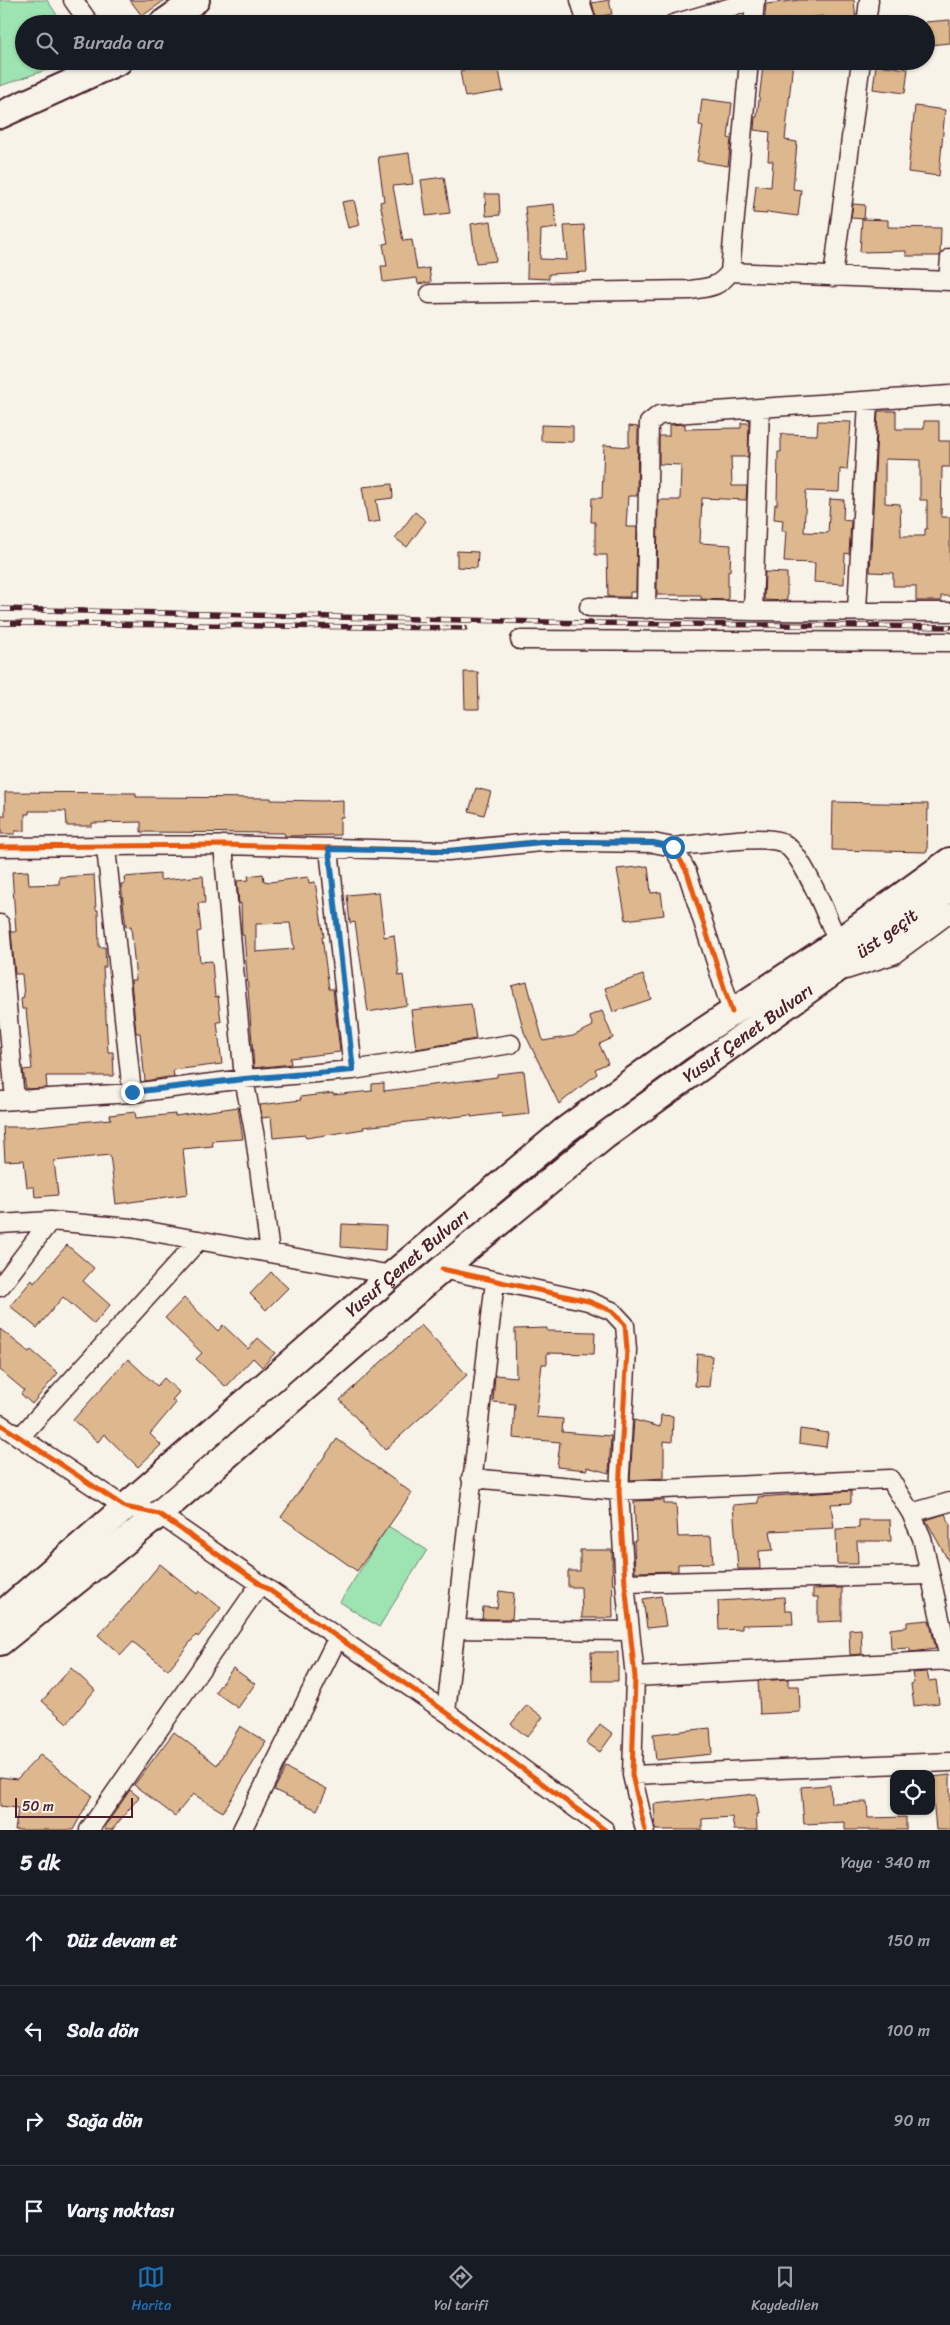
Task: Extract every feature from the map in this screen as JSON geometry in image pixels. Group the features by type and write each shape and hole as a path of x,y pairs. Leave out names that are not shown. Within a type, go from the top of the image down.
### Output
{"highway":[{"path":"175,15 196,0"},
{"path":"185,15 206,0"},
{"path":"0,108 70,81 90,70"},
{"path":"0,115 99,70"},
{"name":"Yusuf Çenet Bulvarı","path":"0,1616 392,1276 564,1131 638,1076 838,942 950,861"},
{"name":"üst geçit","path":"824,977 950,888"},
{"name":"Yusuf Çenet Bulvarı","path":"0,1642 159,1514 442,1269 606,1136 824,977"}],"street":[{"path":"73,0 84,15"},
{"path":"580,0 584,15"},
{"path":"704,15 756,0 754,15"},
{"path":"867,15 869,0"},
{"path":"430,294 690,290 711,287 722,283 730,272 749,70"},
{"path":"833,277 859,70"},
{"path":"730,272 949,281 950,258"},
{"path":"646,608 649,423 659,415 950,395"},
{"path":"857,610 868,401"},
{"path":"753,611 760,408"},
{"path":"590,607 753,611 857,610 950,612"},
{"path":"520,640 950,642"},
{"path":"0,847 106,848 223,844 329,849 448,851 541,842 653,843 673,847 773,839 784,843 797,854 838,942 864,912 950,848"},
{"path":"223,844 244,1079 255,1136 270,1253"},
{"path":"673,847 687,872 732,1012"},
{"path":"106,848 132,1092"},
{"path":"329,849 353,1070"},
{"path":"824,977 893,955 950,913"},
{"path":"0,924 7,1101 132,1092 244,1079 353,1070 511,1044"},
{"path":"0,1224 50,1221 132,1228 392,1276"},
{"path":"0,1287 50,1221"},
{"path":"20,1437 199,1240"},
{"path":"442,1269 588,1301 612,1311 625,1325 627,1350 619,1491 629,1630 635,1677 632,1775 645,1830"},
{"path":"446,1712 457,1629 471,1478 495,1281"},
{"path":"0,1424 124,1507 159,1514 337,1639 446,1712 605,1830"},
{"path":"471,1478 619,1491 890,1479 911,1513 922,1538 930,1575 944,1604 950,1661 635,1677"},
{"path":"911,1513 950,1502"},
{"path":"625,1583 930,1575"},
{"path":"89,1830 260,1584"},
{"path":"457,1629 629,1630"},
{"path":"242,1830 337,1639"},
{"path":"632,1775 950,1762"}],"green space":[{"path":"0,0 47,0 57,15 15,15 15,70 46,70 0,86"},
{"path":"388,1526 427,1550 379,1627 340,1602"}],"building":[{"path":"130,0 165,0 143,15 141,15"},
{"path":"609,0 612,14 595,15 592,3"},
{"path":"800,0 854,0 855,15 765,15 766,4"},
{"path":"950,20 950,43 935,44 935,21"},
{"path":"499,70 503,91 465,97 460,71"},
{"path":"763,70 792,70 785,140 797,142 793,189 801,190 798,216 767,212 767,214 753,213 756,185 771,187 773,161 768,161 770,132 754,130 755,117 757,117"},
{"path":"875,70 908,70 905,93 873,89"},
{"path":"702,99 732,103 728,138 731,139 728,166 697,161 703,126 699,125"},
{"path":"915,106 945,110 939,176 908,172"},
{"path":"409,153 413,184 393,186 403,241 412,240 417,270 429,268 431,282 418,284 417,278 383,282 381,266 387,266 383,244 388,243 380,202 384,201 378,157"},
{"path":"444,177 450,213 426,216 421,180"},
{"path":"485,194 499,194 500,215 486,216"},
{"path":"354,200 360,225 348,228 342,202"},
{"path":"554,204 557,228 541,230 540,259 567,260 564,226 584,225 587,272 549,274 549,279 527,278 528,236 525,207"},
{"path":"853,204 865,205 864,219 851,218"},
{"path":"862,219 888,220 888,227 941,228 940,256 906,256 906,251 860,252"},
{"path":"491,221 496,261 476,263 471,224"},
{"path":"878,411 896,411 896,429 924,429 924,421 939,421 939,441 950,441 950,467 942,467 941,517 950,517 950,596 941,596 941,601 916,601 916,586 893,586 893,573 870,572","holes":["885,459 920,460 920,500 927,500 927,529 925,529 925,536 901,536 900,504 885,503"]},
{"path":"818,421 851,422 847,470 840,469 839,492 806,491 804,532 828,533 830,499 844,500 843,520 851,521 849,554 845,553 844,584 814,582 815,563 784,562 786,531 782,531 783,520 774,519 775,504 777,505 778,452 781,452 781,434 817,435"},
{"path":"741,423 749,423 748,457 731,457 732,486 747,486 746,500 702,498 700,543 731,545 730,571 728,571 728,600 701,599 701,595 657,595 658,500 680,500 681,465 659,464 659,436 669,436 669,425 685,424 685,429 741,428"},
{"path":"541,425 573,426 573,442 541,441"},
{"path":"629,426 638,427 637,496 628,496 626,527 637,527 636,592 630,592 630,597 608,597 607,555 595,555 595,522 591,522 592,498 602,498 604,445 629,447"},
{"path":"392,484 393,498 376,500 380,521 368,523 362,487"},
{"path":"415,512 426,521 407,547 395,538"},
{"path":"457,551 478,552 477,568 457,567"},
{"path":"765,572 787,573 787,601 764,600"},
{"path":"464,672 478,672 479,709 465,709"},
{"path":"476,788 491,792 484,815 469,811"},
{"path":"5,792 136,793 136,797 343,800 343,817 340,817 340,835 285,836 284,833 141,832 141,822 92,823 92,826 67,826 66,811 29,811 29,814 25,814 25,831 15,831 15,834 1,834 1,816 5,816"},
{"path":"833,802 928,804 927,852 832,850"},
{"path":"648,866 651,893 661,892 664,915 626,920 617,869"},
{"path":"28,871 29,885 59,884 59,877 94,875 96,910 98,910 99,947 105,947 106,967 103,967 108,1052 113,1052 114,1076 46,1076 47,1088 26,1089 23,1070 32,1069 26,1009 22,1009 21,998 24,997 22,974 15,974 11,932 16,932 12,872"},
{"path":"160,874 160,880 203,876 205,903 198,903 201,931 197,932 200,962 212,961 215,997 218,996 221,1022 217,1022 222,1064 173,1070 174,1076 145,1081 140,1033 136,1033 131,980 136,980 131,926 126,927 121,884 125,884 124,877"},
{"path":"263,874 264,881 270,882 308,877 309,883 315,882 324,937 322,937 329,989 333,989 340,1052 290,1058 291,1064 254,1068 244,935 242,935 241,903 239,904 237,881 249,880 248,876","holes":["290,923 294,949 256,952 256,924"]},
{"path":"379,892 384,937 394,935 399,976 403,975 407,1005 368,1012 355,922 350,923 347,895"},
{"path":"643,975 651,999 613,1012 605,988"},
{"path":"527,982 543,1041 573,1036 593,1026 589,1016 602,1011 613,1038 599,1044 608,1063 595,1069 597,1074 559,1104 524,1032 512,986"},
{"path":"471,1004 476,1039 416,1049 411,1010"},
{"path":"524,1071 529,1114 502,1117 502,1113 471,1117 471,1115 363,1127 364,1129 306,1138 305,1135 273,1138 271,1117 262,1118 260,1105 301,1100 300,1097 372,1091 372,1084 384,1083 384,1091 497,1077 497,1074"},
{"path":"238,1107 243,1139 212,1141 213,1146 183,1149 188,1194 116,1204 110,1155 54,1161 58,1195 35,1197 34,1187 27,1187 24,1160 5,1161 3,1127 27,1127 111,1119 110,1115 135,1112 136,1118 175,1114 175,1116"},
{"path":"342,1224 386,1226 385,1250 341,1247"},
{"path":"67,1245 94,1268 83,1281 110,1305 94,1324 63,1297 37,1328 10,1306 32,1280 34,1283"},
{"path":"271,1272 288,1288 266,1310 250,1294"},
{"path":"184,1298 218,1331 223,1325 248,1349 258,1338 275,1353 262,1367 253,1358 226,1387 196,1359 202,1353 165,1318"},
{"path":"421,1325 467,1375 385,1450 340,1400"},
{"path":"547,1328 547,1331 595,1332 594,1354 547,1353 547,1364 542,1364 536,1417 563,1419 562,1432 611,1436 609,1473 587,1467 587,1470 557,1467 560,1442 513,1438 515,1404 493,1402 495,1375 516,1377 515,1329"},
{"path":"0,1329 29,1352 31,1350 58,1373 32,1404 21,1394 24,1390 0,1370"},
{"path":"697,1354 712,1356 709,1387 695,1386"},
{"path":"128,1359 157,1386 164,1378 179,1392 172,1400 176,1403 150,1434 161,1445 138,1467 104,1434 98,1442 73,1420"},
{"path":"661,1415 673,1416 672,1442 664,1441 664,1478 630,1480 634,1420 660,1427"},
{"path":"800,1429 828,1433 826,1447 799,1443"},
{"path":"337,1439 412,1493 357,1571 281,1517"},
{"path":"851,1491 851,1503 831,1504 834,1528 770,1531 773,1550 759,1551 760,1569 738,1569 733,1505 758,1503 758,1497"},
{"path":"664,1500 664,1504 676,1504 678,1537 711,1536 713,1563 678,1564 678,1571 635,1572 634,1501"},
{"path":"945,1514 950,1524 950,1564 926,1520"},
{"path":"859,1520 890,1520 891,1541 857,1541 858,1564 837,1564 836,1529 859,1528"},
{"path":"580,1550 612,1550 613,1618 582,1618 581,1587 568,1587 568,1571 580,1571"},
{"path":"160,1564 197,1594 199,1591 221,1608 168,1670 133,1642 121,1655 98,1635 128,1603"},
{"path":"842,1588 842,1621 818,1622 818,1597 813,1597 813,1589"},
{"path":"499,1591 514,1593 512,1619 482,1619 483,1607 497,1608"},
{"path":"661,1596 666,1626 647,1628 643,1599"},
{"path":"784,1597 785,1610 792,1610 793,1624 742,1625 742,1629 719,1630 718,1601"},
{"path":"929,1620 936,1649 910,1652 910,1648 891,1649 890,1629 907,1627 907,1622"},
{"path":"861,1629 862,1654 850,1655 849,1630"},
{"path":"591,1652 618,1652 618,1681 592,1681"},
{"path":"71,1668 95,1690 67,1723 42,1701"},
{"path":"233,1668 255,1684 238,1708 215,1692"},
{"path":"927,1672 929,1681 936,1680 939,1703 914,1706 911,1684 914,1683 912,1673"},
{"path":"788,1679 788,1686 799,1686 800,1712 760,1714 758,1681"},
{"path":"527,1705 543,1717 527,1737 511,1724"},
{"path":"600,1724 613,1734 600,1752 587,1743"},
{"path":"240,1726 266,1742 223,1812 193,1794 175,1816 134,1785 174,1732 217,1765"},
{"path":"710,1728 712,1754 656,1760 653,1734"},
{"path":"40,1755 92,1795 73,1830 15,1830 18,1808 0,1806 0,1777 17,1779"},
{"path":"286,1768 327,1789 317,1810 274,1790"},
{"path":"950,1775 950,1830 936,1830 935,1777"},
{"path":"830,1785 831,1803 867,1802 868,1818 906,1817 906,1830 845,1830 845,1822 804,1824 801,1787"},
{"path":"130,1790 139,1797 112,1830 105,1830 105,1826"},
{"path":"756,1794 759,1814 756,1814 757,1830 734,1830 732,1817 702,1819 702,1830 656,1830 654,1804"}],"railway":[{"path":"0,609 587,623 950,627"},
{"path":"0,623 465,628"}],"cycle path":[{"path":"0,847 223,845 448,851 541,842 653,843 673,847 687,872 732,1012"},
{"path":"442,1269 588,1301 612,1311 625,1325 627,1350 619,1491 625,1583 635,1677 632,1775 645,1830"},
{"path":"0,1424 125,1507 159,1514 446,1712 605,1830"}],"route":[{"path":"132,1092 244,1079 353,1070 329,849 448,851 541,842 653,843 673,847"}]}
